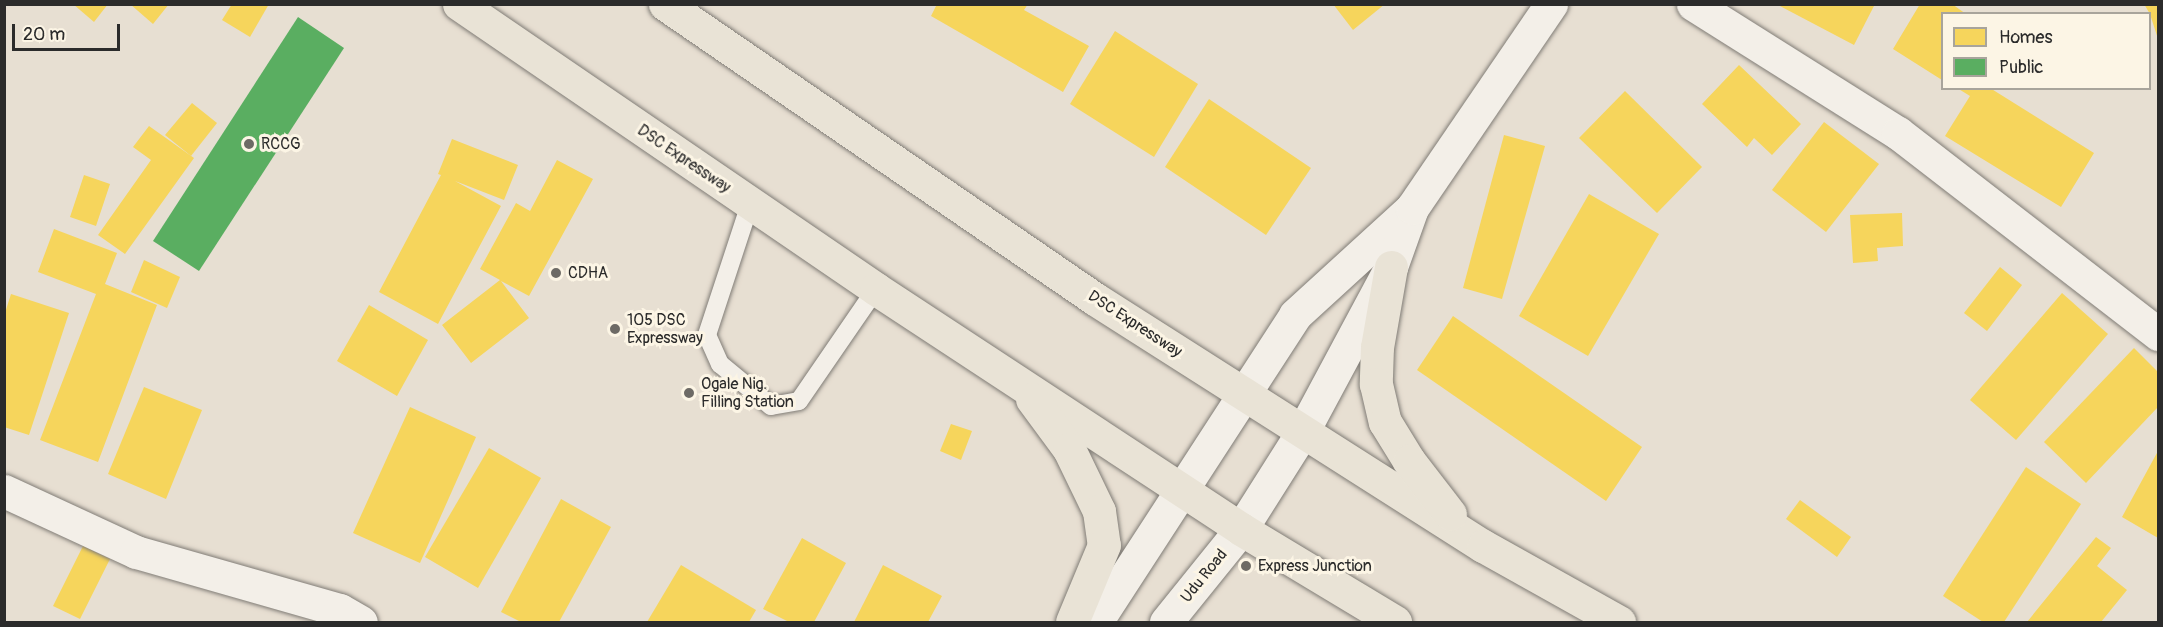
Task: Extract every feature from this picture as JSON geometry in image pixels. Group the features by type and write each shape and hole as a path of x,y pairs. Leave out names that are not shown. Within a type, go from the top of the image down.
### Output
{"main road":[{"name":"DSC Expressway","path":"459,4 876,289 1018,380 1241,529 1395,622"},
{"name":"DSC Expressway","path":"664,4 1095,299 1483,546 1619,622"},
{"path":"1096,622 1295,315 1412,208 1551,4"},
{"path":"1694,4 1898,133 2158,334"},
{"name":"Udu Road","path":"1166,622 1241,529 1303,431 1391,267 1412,208"},
{"path":"1391,267 1377,347 1376,384 1385,422 1437,502 1483,546"},
{"path":"1018,380 1069,449 1099,511 1104,545 1072,622"},
{"path":"4,491 136,552 340,610 361,622"}],"lane":[{"path":"750,204 707,335 720,364 771,406 800,401 876,289"}],"building: Homes":[{"path":"73,4 108,4 94,22"},
{"path":"130,4 169,4 153,24"},
{"path":"232,4 269,4 250,37 222,20"},
{"path":"937,4 1028,4 1024,10 1089,46 1063,92 931,16"},
{"path":"1333,4 1385,4 1353,30"},
{"path":"1776,4 1875,4 1854,45"},
{"path":"1920,4 1952,4 1963,12 1941,12 1941,79 1893,49"},
{"path":"2144,4 2158,4 2158,39 2151,12"},
{"path":"1115,31 1198,84 1154,157 1070,104"},
{"path":"1739,65 1801,124 1772,155 1754,138 1747,147 1702,104"},
{"path":"1960,90 1993,90 2094,153 2061,207 1945,136 1970,96"},
{"path":"1625,91 1702,167 1657,213 1579,138"},
{"path":"1209,99 1311,168 1266,235 1165,167"},
{"path":"192,103 217,123 191,156 165,135"},
{"path":"1824,122 1879,164 1826,232 1772,190"},
{"path":"149,126 194,158 125,254 98,235 151,160 133,147"},
{"path":"1504,135 1545,146 1502,299 1463,288"},
{"path":"452,139 518,165 504,200 455,181 501,206 438,324 379,292 441,175 438,174"},
{"path":"557,160 593,179 529,296 501,281 529,318 471,363 442,325 500,280 480,269 516,203 530,211"},
{"path":"84,175 110,184 96,226 70,217"},
{"path":"1589,194 1659,234 1588,356 1519,316"},
{"path":"1902,213 1903,246 1877,248 1878,261 1853,263 1850,215"},
{"path":"54,229 117,253 105,284 157,305 98,462 40,440 96,294 38,272"},
{"path":"144,260 180,277 167,308 131,292"},
{"path":"2000,267 2022,285 1987,331 1964,313"},
{"path":"2062,293 2108,334 2016,440 1970,400"},
{"path":"11,294 69,313 29,435 4,427 4,316"},
{"path":"369,305 428,340 397,396 337,361"},
{"path":"1453,316 1642,447 1606,501 1417,370"},
{"path":"2134,348 2158,372 2158,407 2086,483 2044,442"},
{"path":"144,387 202,410 166,499 108,474"},
{"path":"410,407 476,437 420,563 353,533"},
{"path":"951,424 972,431 961,460 940,451"},
{"path":"489,448 541,478 478,588 425,557"},
{"path":"2158,451 2158,538 2122,517"},
{"path":"2026,467 2081,504 2004,622 1983,622 1943,596"},
{"path":"561,499 611,527 559,622 521,622 501,612"},
{"path":"1800,500 1851,537 1837,557 1786,519"},
{"path":"2096,537 2111,548 2097,566 2127,590 2101,622 2027,622"},
{"path":"802,538 846,563 814,622 789,622 763,609"},
{"path":"83,546 110,559 80,619 53,606"},
{"path":"681,565 756,610 749,622 647,622"},
{"path":"883,565 942,596 928,622 854,622"}],"building: Public":[{"name":"RCCG","path":"298,17 344,48 199,271 153,241"}],"place":[{"name":"RCCG","path":"249,144"},
{"name":"CDHA","path":"556,273"},
{"name":"105 DSC Expressway","path":"615,329"},
{"name":"Ogale Nig. Filling Station","path":"689,393"},
{"name":"Express Junction","path":"1246,566"}]}
